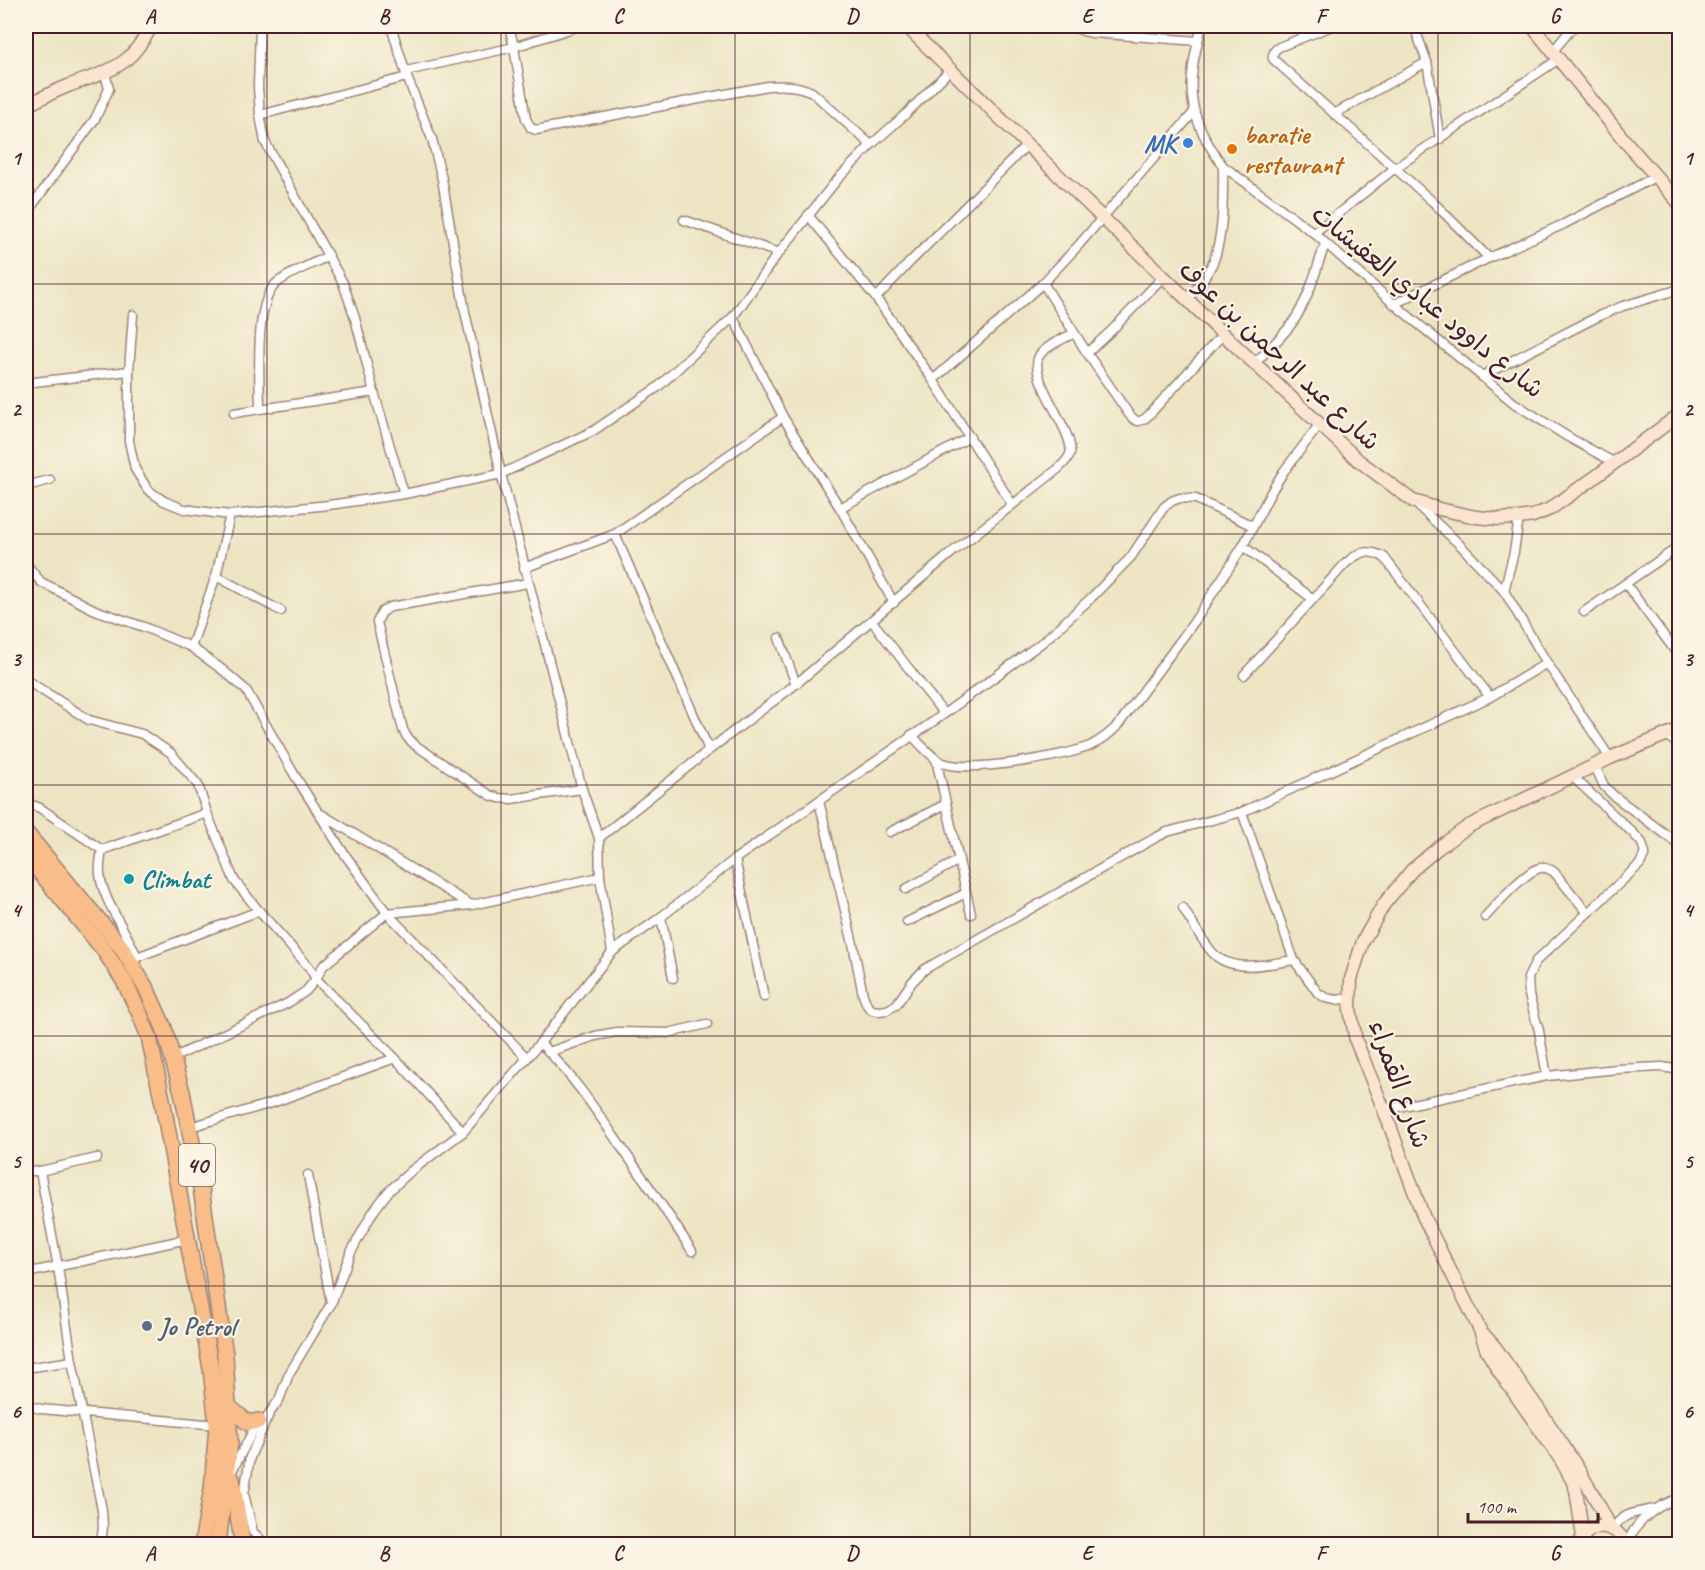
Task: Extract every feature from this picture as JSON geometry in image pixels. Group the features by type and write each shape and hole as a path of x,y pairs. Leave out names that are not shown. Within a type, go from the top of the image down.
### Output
{"highway":[{"name":"40","path":"26,832 135,961 164,1028 173,1059 190,1127 201,1188 225,1355 230,1443 218,1545"},
{"name":"40","path":"26,855 104,950 124,981 139,1012 154,1061 212,1369 217,1425 212,1489 201,1545"},
{"path":"228,1406 248,1423 263,1418"},
{"path":"228,1457 244,1544"}],"street":[{"path":"29,102 105,73 126,60 135,51 152,26"},
{"path":"260,26 258,87 265,142 343,283 355,318 404,494"},
{"path":"390,26 432,139 442,179 465,312 501,474 582,789 599,838 600,877 612,952"},
{"path":"509,26 526,119 531,128 536,130 789,84 812,92 871,145"},
{"path":"260,115 406,74 514,47 579,26"},
{"name":"شارع عبد الرحمن بن عوف","path":"906,26 1223,334 1372,472 1413,501 1461,515 1499,519 1533,516 1550,509 1680,414"},
{"path":"1072,26 1093,33 1198,41"},
{"name":"شارع داوود عبادي العفيشات","path":"1202,26 1191,76 1194,112 1215,156 1223,166 1314,233 1394,304 1514,403 1615,463"},
{"path":"1332,26 1279,47 1272,54 1273,59 1434,203 1489,258"},
{"path":"1414,26 1427,62 1440,139"},
{"path":"1532,26 1625,141 1680,204"},
{"path":"1314,233 1395,168 1440,139 1556,55 1574,26"},
{"path":"1334,114 1427,62"},
{"path":"133,315 129,371 129,441 135,469 148,490 164,501 184,509 230,515 329,505 404,494 501,474 593,432 658,387 733,317 779,253 836,181 951,69"},
{"path":"26,217 95,119 109,89 105,73"},
{"path":"933,380 1043,283 1077,248 1194,112"},
{"path":"876,298 1027,145"},
{"path":"1188,300 1214,260 1223,201 1223,166"},
{"path":"1394,304 1564,224 1657,176"},
{"path":"808,215 876,298 933,380 1012,504"},
{"path":"684,220 779,253"},
{"path":"1255,363 1279,339 1299,312 1308,294 1325,244"},
{"path":"261,409 262,311 268,295 277,283 329,256"},
{"path":"1087,353 1163,277"},
{"path":"1043,283 1087,353 1136,422 1148,416 1223,334"},
{"path":"1482,376 1601,315 1680,289"},
{"path":"733,317 783,417 840,508 894,603"},
{"path":"599,838 796,684 950,554 1059,469 1070,455 1070,444 1043,385 1037,365 1044,351 1074,333"},
{"path":"26,383 129,371"},
{"path":"234,413 374,392"},
{"path":"524,568 615,534 783,417"},
{"path":"912,735 936,759 944,763 969,766 1030,760 1089,746 1108,736 1194,622 1243,546 1284,471 1320,424"},
{"path":"840,508 970,437"},
{"path":"26,486 50,480"},
{"path":"231,1473 263,1418 279,1400 289,1374 331,1304 350,1254 373,1212 388,1192 411,1171 463,1132 540,1043 612,952 735,859 1018,661 1069,619 1131,557 1164,507 1172,501 1180,498 1196,499 1253,526"},
{"path":"1413,501 1504,591 1547,663 1610,758"},
{"path":"191,647 216,576 230,515"},
{"path":"1504,591 1514,552 1519,518"},
{"path":"615,534 709,750"},
{"path":"1243,546 1312,599"},
{"path":"1584,612 1680,546"},
{"path":"1244,675 1345,564 1356,555 1374,552 1384,558 1490,697"},
{"path":"26,564 41,582 95,610 191,647 246,690 340,849 387,912 526,1058"},
{"path":"216,576 281,611"},
{"path":"528,583 390,608 382,612 377,622 403,730 415,745 490,795 499,798 511,799 582,789"},
{"path":"1626,584 1678,655"},
{"path":"872,621 944,714"},
{"path":"779,638 796,684"},
{"path":"819,801 853,944 862,995 872,1010 887,1010 896,1005 912,982 925,969 1155,838 1167,832 1242,812 1490,697 1547,663"},
{"path":"26,680 88,720 142,734 171,753 198,785 234,880 309,967 316,979 463,1132"},
{"name":"شارع القمراء","path":"1579,1542 1576,1490 1572,1480 1562,1460 1498,1371 1424,1218 1356,1041 1350,998 1351,979 1363,941 1384,904 1412,870 1469,826 1610,758 1680,729"},
{"path":"1666,735 1680,746"},
{"path":"936,759 971,914"},
{"path":"1595,766 1604,786 1614,796 1680,846"},
{"path":"1547,1076 1539,1031 1529,995 1528,978 1536,961 1640,864 1645,853 1642,843 1634,834 1573,777"},
{"path":"890,832 946,804"},
{"path":"26,808 32,805 40,807 102,850"},
{"path":"318,812 472,905"},
{"path":"1242,812 1294,960 1318,993 1336,1000 1350,998"},
{"path":"102,850 207,813"},
{"path":"102,850 100,874 106,895 129,937 135,961 259,910"},
{"path":"735,859 764,997"},
{"path":"906,889 959,860"},
{"path":"1485,917 1520,881 1534,870 1541,868 1548,868 1554,872 1587,912"},
{"path":"173,1059 288,1003 306,991 323,966 387,912 472,905 600,877"},
{"path":"907,922 966,893"},
{"path":"1182,908 1214,954 1230,963 1249,966 1294,960"},
{"path":"661,917 672,978"},
{"path":"549,1052 595,1036 617,1032 668,1033 707,1024"},
{"path":"540,1043 593,1106 692,1251"},
{"path":"190,1127 272,1103 395,1059"},
{"path":"1384,1110 1547,1076 1662,1067 1680,1070"},
{"path":"26,1171 40,1171 97,1158"},
{"path":"40,1171 58,1267 72,1361 102,1510 103,1526 100,1545"},
{"path":"308,1176 331,1304"},
{"path":"26,1273 188,1239"},
{"name":"شارع القمراء","path":"1480,1330 1495,1347 1570,1455 1612,1529 1620,1535 1626,1545"},
{"path":"26,1368 72,1361"},
{"path":"26,1402 40,1409 217,1425"},
{"path":"263,1418 250,1457 244,1494 253,1532 265,1545"},
{"path":"1579,1542 1593,1529 1605,1527 1612,1529 1622,1517 1655,1509 1680,1498"},
{"path":"1626,1545 1637,1525 1655,1509"}],"place":[{"name":"MK","path":"1188,143"},
{"name":"baratie restaurant","path":"1232,149"},
{"name":"Climbat","path":"129,879"},
{"name":"Jo Petrol","path":"147,1326"}]}
